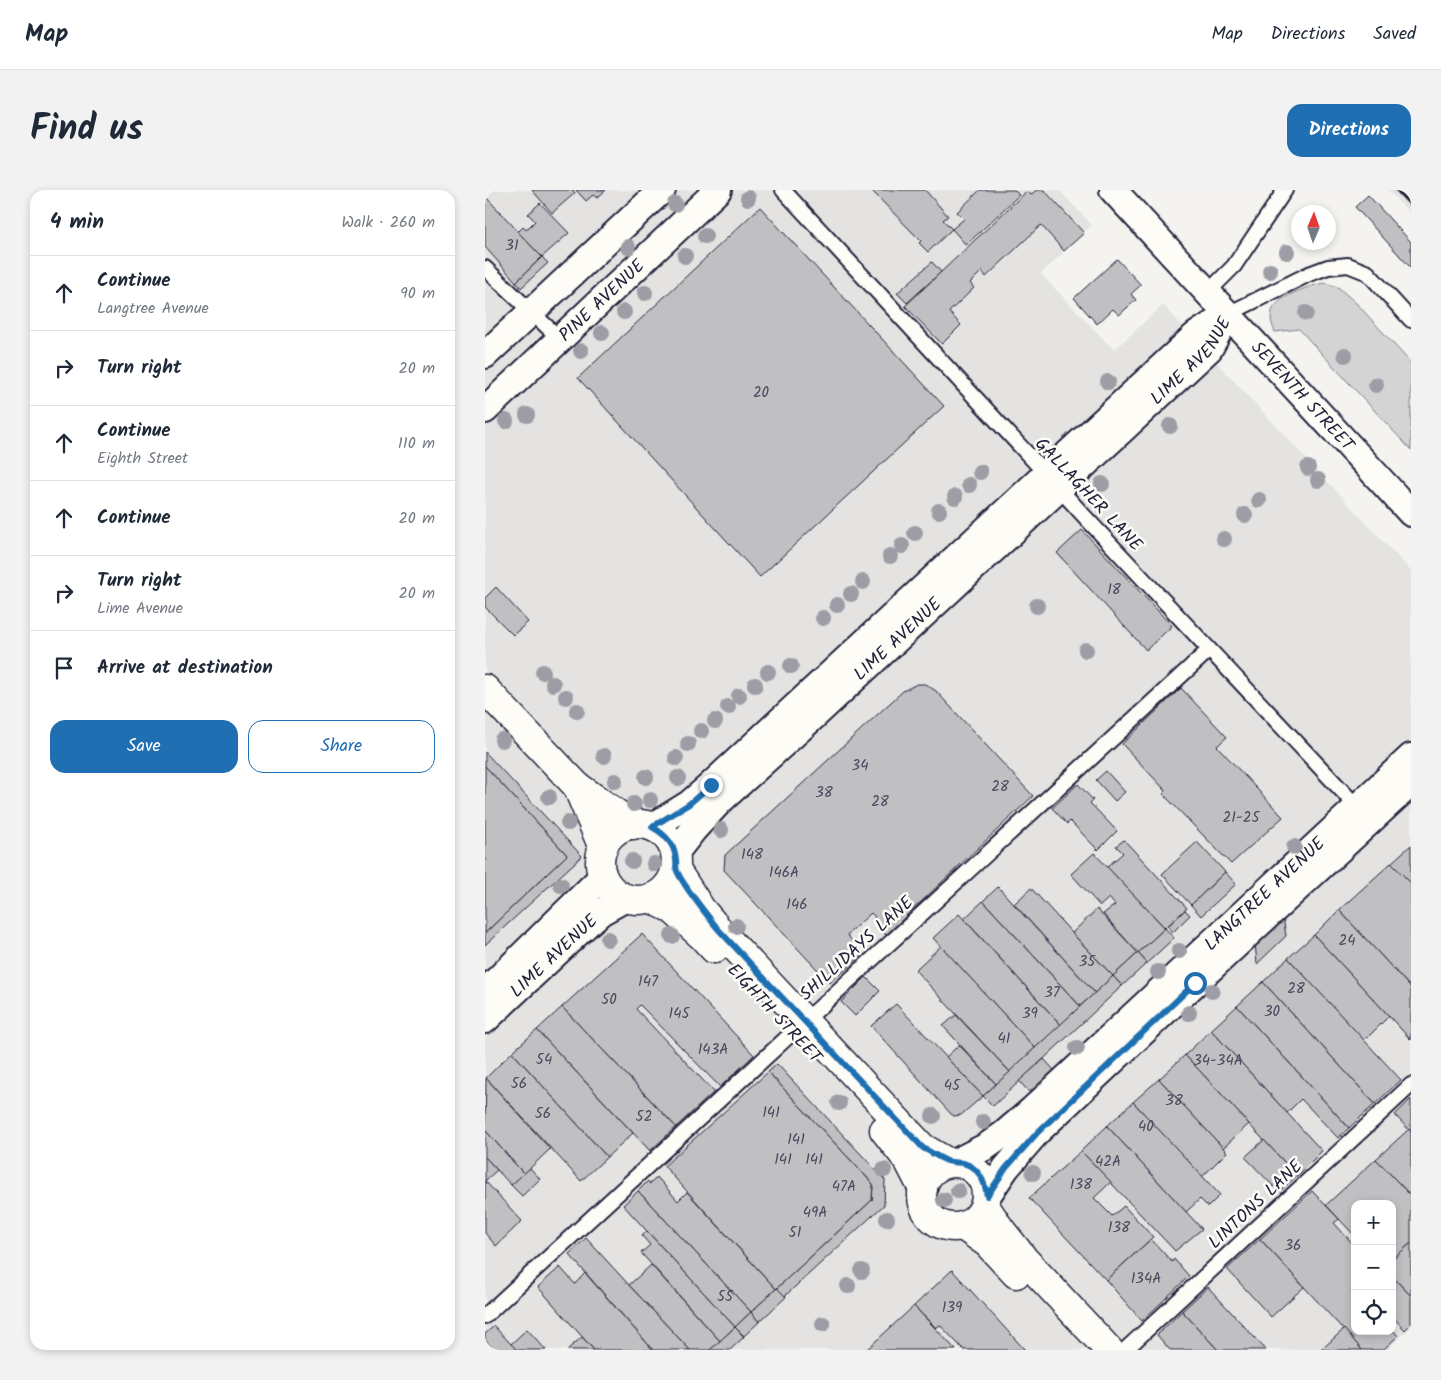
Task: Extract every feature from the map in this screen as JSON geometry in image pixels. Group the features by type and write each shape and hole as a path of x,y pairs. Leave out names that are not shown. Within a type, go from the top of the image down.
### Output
{"street":[{"path":"485,355 662,190"},
{"name":"PINE AVENUE","path":"485,410 718,190"},
{"name":"SEVENTH STREET","path":"1113,190 1411,513"},
{"name":"LIME AVENUE","path":"675,861 694,829 721,800 813,717 1052,481 1196,334 1228,314"},
{"name":"LIME AVENUE","path":"643,826 689,804 1052,481"},
{"path":"486,691 577,786 643,826 662,833 670,842 675,861 672,879 667,887 659,894 638,898 616,893 603,876 601,857 603,848 615,832 624,827 643,826"},
{"name":"LANGTREE AVENUE","path":"986,1201 1006,1168 1038,1132 1195,983 1364,814 1411,757"},
{"name":"LANGTREE AVENUE","path":"952,1162 987,1146 1004,1134 1364,814 1411,783"},
{"path":"577,786 603,848"},
{"name":"EIGHTH STREET","path":"675,861 701,909 895,1142 909,1162 923,1189"},
{"name":"LIME AVENUE","path":"485,992 603,876"},
{"name":"LIME AVENUE","path":"485,1020 601,912 638,898"},
{"name":"EIGHTH STREET","path":"638,898 672,909 799,1026 923,1148 952,1162"},
{"path":"952,1162 966,1164 975,1169 981,1176 986,1186 986,1201 980,1215 973,1222 963,1226 945,1226 936,1222 929,1215 922,1198 923,1189 931,1171 939,1166 952,1162"},
{"path":"986,1201 1001,1230 1024,1259 1109,1350"},
{"path":"963,1226 987,1243 1086,1350"}],"lane":[{"name":"GALLAGHER LANE","path":"783,190 1209,650 1364,814"},
{"path":"1207,293 1234,266 1285,190"},
{"path":"1228,314 1309,274 1328,267 1348,265 1368,273 1411,320"},
{"path":"485,268 560,339"},
{"name":"SHILLIDAYS LANE","path":"485,1316 1209,650"},
{"name":"LINTONS LANE","path":"1125,1350 1411,1085"}],"shaded area":[{"path":"485,190 1059,190 1092,225 1041,274 1114,350 1163,305 1411,571 1411,1327 1387,1350 485,1350"},
{"path":"1388,190 1411,190 1411,215"},
{"path":"1325,283 1338,287 1357,304 1411,363 1411,450 1299,329 1275,332 1271,315 1276,304 1296,292"}],"building":[{"path":"532,190 573,190 575,193 552,213"},
{"path":"576,190 606,190 597,198 593,195 586,201"},
{"path":"925,190 948,216 943,220 952,229 928,252 919,243 921,241 872,191"},
{"path":"980,190 1014,190 1019,195 966,245 952,229 964,219 957,212"},
{"path":"1036,190 1044,190 1084,233 1064,251 1041,225 986,277 982,271 970,283 974,288 949,312 961,325 942,344 905,306 1027,191 1031,195"},
{"path":"1368,195 1411,242 1411,268 1355,207"},
{"path":"485,196 542,257 516,282 485,247"},
{"path":"540,203 569,233 542,257 518,232 523,227 526,230 535,221 528,214"},
{"path":"760,207 944,406 760,577 578,378"},
{"path":"542,257 548,263 521,288 516,282"},
{"path":"1117,259 1141,285 1131,294 1136,300 1119,315 1113,309 1097,324 1074,298"},
{"path":"932,262 941,272 907,303 897,293"},
{"path":"1082,530 1172,626 1146,650 1057,553"},
{"path":"496,587 528,622 513,635 485,607 485,598"},
{"path":"917,684 925,684 936,691 1033,796 886,935 872,920 875,917 871,913 847,935 864,954 830,983 724,870 725,855 903,691"},
{"path":"1181,688 1227,737 1217,746 1283,817 1231,864 1163,794 1166,791 1122,744"},
{"path":"485,752 582,856 485,945 485,933 567,855 485,766"},
{"path":"485,766 567,855 485,933"},
{"path":"1106,771 1125,792 1115,801 1096,780"},
{"path":"1078,784 1093,800 1090,803 1117,831 1098,850 1070,821 1067,824 1052,808"},
{"path":"1124,840 1187,908 1165,928 1107,867 1123,853 1116,846"},
{"path":"1197,842 1225,872 1191,905 1162,874"},
{"path":"1411,845 1411,883 1391,863"},
{"path":"1094,853 1165,928 1138,953 1103,914 1115,905 1109,898 1100,906 1071,874"},
{"path":"1391,863 1411,883 1411,988 1339,910"},
{"path":"1225,872 1236,884 1201,916 1191,905"},
{"path":"998,887 1095,993 1080,1006 983,901"},
{"path":"1031,888 1113,976 1095,993 1014,904"},
{"path":"983,901 1080,1006 1061,1025 964,919"},
{"path":"1097,909 1138,953 1113,976 1072,933"},
{"path":"1185,910 1190,915 1173,932 1168,926"},
{"path":"1339,910 1411,988 1411,1040 1314,935"},
{"path":"959,914 1061,1025 1035,1048 933,938"},
{"path":"1283,917 1286,936 1257,964 1255,943"},
{"path":"1165,928 1174,938 1147,963 1138,953"},
{"path":"642,934 754,1055 720,1087 640,1005 636,1009 714,1092 676,1127 562,1007"},
{"path":"1314,935 1389,1016 1364,1041 1288,958"},
{"path":"941,946 1035,1048 1010,1072 915,970"},
{"path":"1138,953 1147,963 1122,986 1113,976"},
{"path":"1288,958 1401,1080 1375,1104 1263,982"},
{"path":"1113,976 1122,986 993,1106 983,1096"},
{"path":"866,977 880,991 855,1016 841,1002"},
{"path":"1263,982 1375,1104 1349,1128 1237,1006"},
{"path":"896,1004 983,1096 961,1115 954,1116 951,1114 871,1026"},
{"path":"1237,1006 1349,1128 1338,1138 1301,1099 1287,1113 1211,1030"},
{"path":"562,1007 676,1127 650,1151 537,1030"},
{"path":"956,1015 1010,1072 996,1084 943,1026"},
{"path":"537,1030 633,1133 607,1157 512,1052"},
{"path":"1211,1030 1322,1151 1297,1176 1185,1055"},
{"path":"959,1045 996,1084 983,1096 946,1057"},
{"path":"512,1052 607,1157 581,1181 486,1078"},
{"path":"1185,1055 1249,1124 1223,1148 1159,1079"},
{"path":"1044,1059 1054,1070 1055,1076 1037,1093 1030,1093 1019,1081"},
{"path":"777,1064 885,1180 884,1205 785,1296 777,1288 872,1200 873,1184 768,1072"},
{"path":"768,1072 873,1184 872,1200 776,1289 664,1166"},
{"path":"486,1078 550,1149 524,1174 485,1130"},
{"path":"1159,1079 1227,1152 1202,1177 1133,1102"},
{"path":"1411,1099 1411,1132 1395,1115"},
{"path":"1133,1102 1220,1195 1208,1207 1200,1199 1186,1212 1107,1126"},
{"path":"1107,1126 1202,1229 1175,1251 1081,1151"},
{"path":"1409,1129 1411,1132 1411,1196 1376,1159"},
{"path":"485,1130 524,1174 511,1185 485,1157"},
{"path":"1264,1140 1297,1176 1279,1192 1245,1157"},
{"path":"1081,1151 1111,1182 1094,1198 1112,1216 1124,1206 1153,1237 1106,1280 1029,1198"},
{"path":"485,1157 497,1170 485,1181"},
{"path":"1376,1159 1411,1196 1411,1243 1396,1256 1396,1200 1351,1200 1351,1232 1326,1205"},
{"path":"530,1168 540,1179 522,1196 511,1185"},
{"path":"657,1177 678,1201 687,1192 776,1289 751,1312 638,1191 648,1181 650,1184"},
{"path":"485,1181 522,1221 496,1246 485,1233"},
{"path":"638,1191 751,1312 735,1327 623,1205"},
{"path":"1312,1191 1339,1219 1334,1223 1351,1242 1351,1335 1396,1334 1398,1336 1383,1350 1362,1350 1260,1239"},
{"path":"647,1231 735,1327 720,1341 641,1253 650,1245 642,1236"},
{"path":"586,1238 690,1350 653,1350 569,1254"},
{"path":"1151,1239 1172,1262 1174,1259 1189,1276 1142,1321 1106,1280"},
{"path":"1260,1239 1304,1287 1271,1317 1227,1269"},
{"path":"1411,1243 1411,1296 1396,1280 1396,1256"},
{"path":"651,1265 720,1341 710,1350 690,1350 629,1285"},
{"path":"560,1267 575,1284 585,1273 653,1350 594,1350 538,1287"},
{"path":"952,1270 1025,1350 964,1350 940,1325 936,1328 914,1306"},
{"path":"1396,1280 1411,1296 1411,1324 1405,1330 1396,1320"},
{"path":"1208,1287 1266,1350 1218,1350 1182,1311"},
{"path":"777,1288 786,1297 759,1322 751,1312"},
{"path":"914,1306 956,1350 866,1350"},
{"path":"1182,1311 1218,1350 1170,1350 1157,1335"},
{"path":"751,1312 759,1322 744,1336 735,1327"},
{"path":"494,1326 517,1350 494,1350 485,1340 485,1334"},
{"path":"735,1327 744,1337 730,1350 710,1350"},
{"path":"527,1329 546,1350 517,1350 511,1344"},
{"path":"1344,1329 1362,1350 1321,1350"},
{"path":"582,1337 594,1350 567,1350"}],"railway":[{"path":"1397,190 1411,205"}],"route":[{"path":"711,785 689,804 652,827 662,833 670,842 677,862 675,870 701,909 923,1148 949,1162 966,1164 975,1169 986,1186 987,1196 1006,1168 1038,1132 1195,983"}]}
